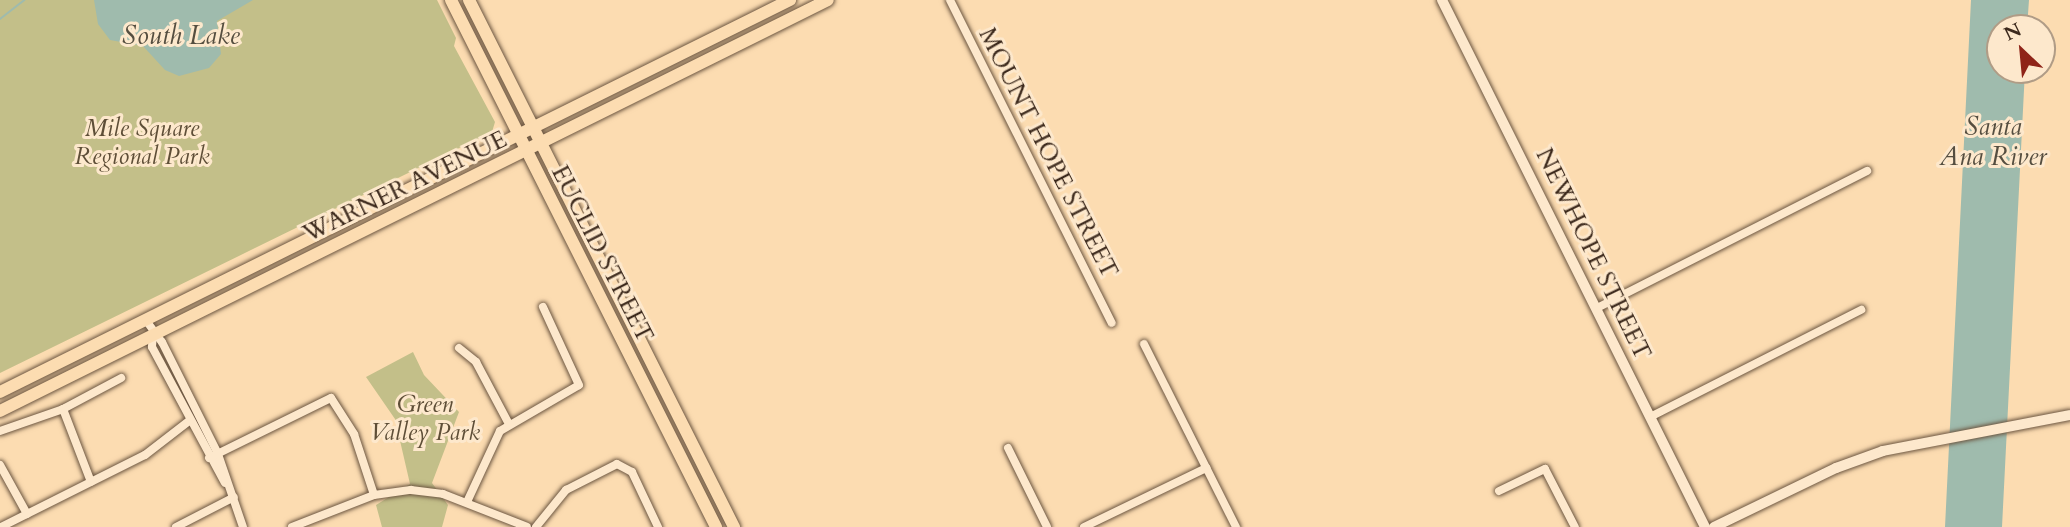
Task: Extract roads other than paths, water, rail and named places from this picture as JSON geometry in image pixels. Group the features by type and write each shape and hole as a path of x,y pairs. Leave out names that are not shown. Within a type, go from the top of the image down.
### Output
{"main road":[{"name":"EUCLID STREET","path":"451,0 716,527"},
{"name":"EUCLID STREET","path":"469,0 734,527"},
{"name":"WARNER AVENUE","path":"0,392 790,0"},
{"name":"WARNER AVENUE","path":"0,411 825,1"},
{"path":"726,51 730,38 760,16"},
{"path":"1714,527 1836,468 1925,442 2070,415"}],"street":[{"name":"MOUNT HOPE STREET","path":"950,0 1112,323"},
{"name":"NEWHOPE STREET","path":"1442,0 1705,527"},
{"path":"1597,308 1867,171"},
{"path":"467,502 487,453 509,424 579,385 543,307"},
{"path":"1650,417 1861,310"},
{"path":"145,320 153,335 162,342 234,497 243,527"},
{"path":"153,335 152,347 189,421 213,456"},
{"path":"1144,344 1236,527"},
{"path":"459,348 476,362 509,424"},
{"path":"0,431 63,409 121,378"},
{"path":"213,456 331,398 354,434 374,495"},
{"path":"63,409 91,482"},
{"path":"1,527 145,455 189,421"},
{"path":"1008,448 1047,527"},
{"path":"536,527 566,490 609,466 624,464 632,472 658,527"},
{"path":"0,465 27,514"},
{"path":"1084,527 1206,468"},
{"path":"1499,491 1545,469 1575,527"},
{"path":"292,527 374,495 411,490 467,502 527,527"},
{"path":"176,527 234,497"}],"water":[{"name":"South Lake","path":"94,0 253,0 217,21 221,54 209,68 179,76 165,70 143,46 110,40 98,24"},
{"name":"Santa Ana River","path":"1971,0 2029,0 2028,14 1986,14 1986,84 2024,84 2002,527 1945,527"}],"waterway":[{"path":"0,19 24,0"}],"park label":[{"name":"Mile Square Regional Park","path":"142,143"},
{"name":"Green Valley Park","path":"425,419"}]}
